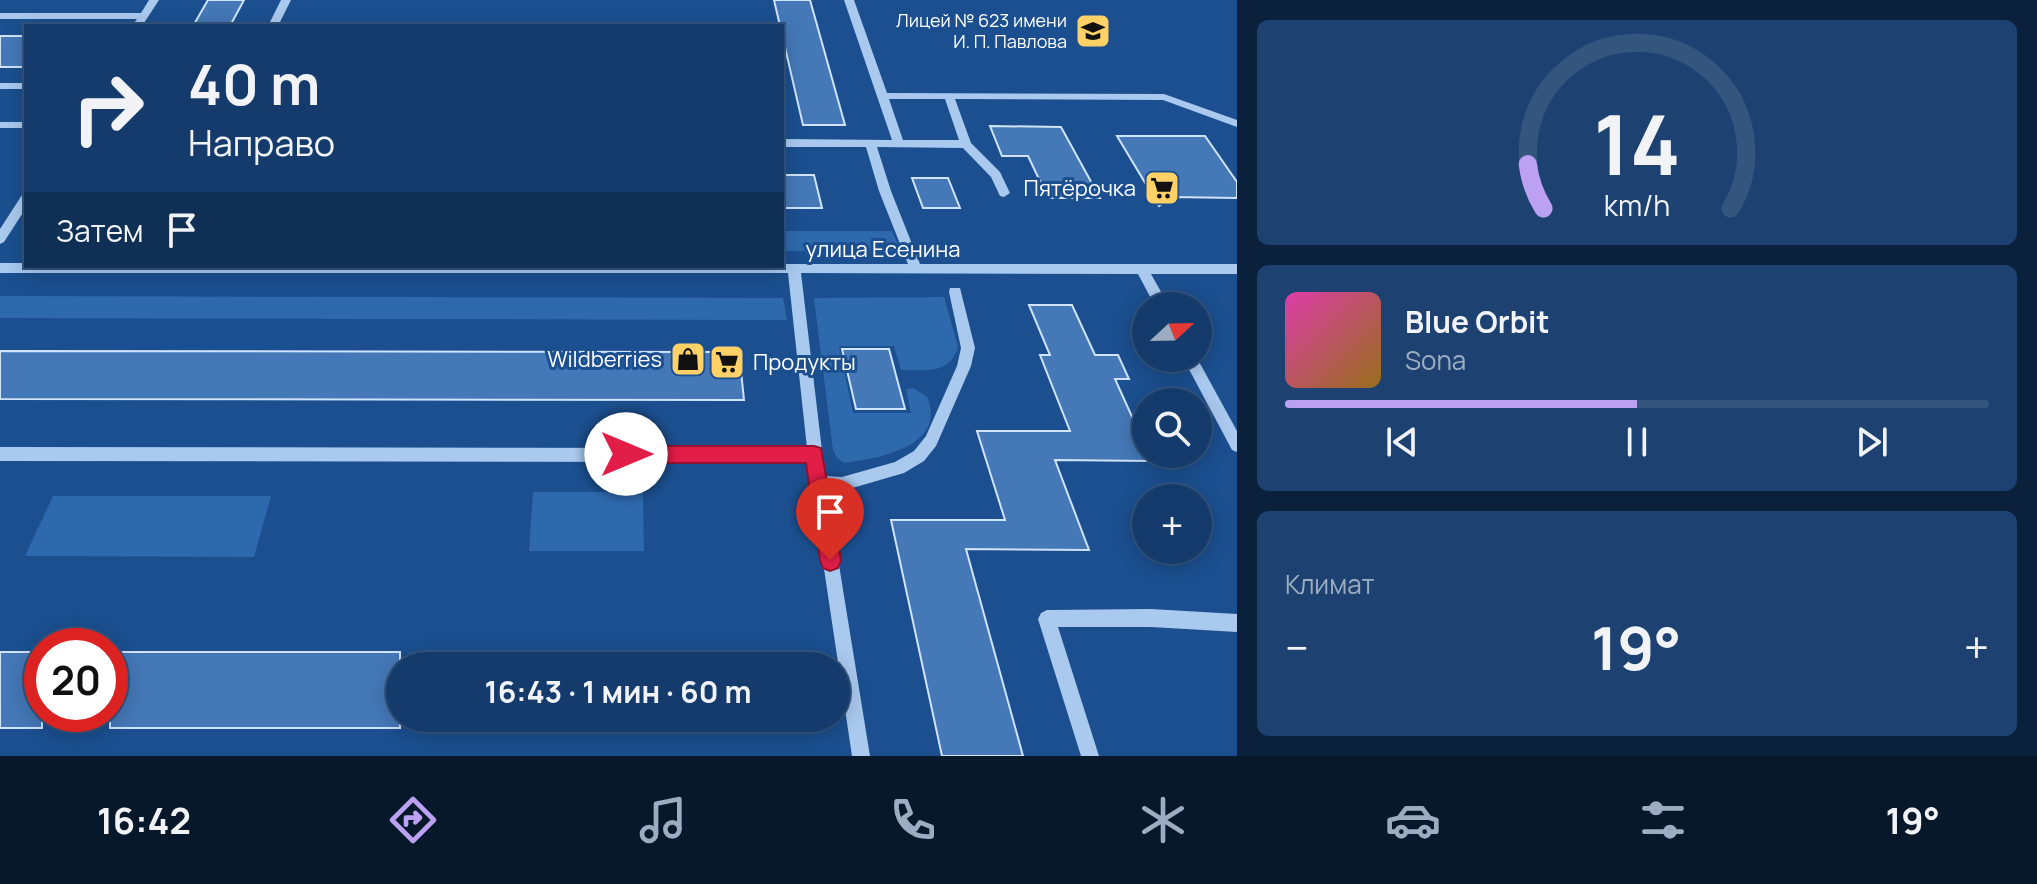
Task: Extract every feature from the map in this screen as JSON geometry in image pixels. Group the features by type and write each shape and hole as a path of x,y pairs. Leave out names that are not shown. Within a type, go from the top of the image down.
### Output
{"street":[{"path":"138,24 154,0"},
{"path":"274,24 286,0"},
{"path":"849,0 899,143"},
{"path":"0,16 52,12 144,16"},
{"path":"0,86 24,86"},
{"path":"883,96 1164,97 1237,124"},
{"path":"949,97 966,144 996,175 1004,193"},
{"path":"0,125 24,125"},
{"path":"784,143 966,144"},
{"path":"870,143 875,165 916,269"},
{"path":"0,239 24,201"},
{"name":"улица Есенина","path":"0,268 1237,269"},
{"path":"794,269 814,455 861,756"},
{"path":"1142,269 1154,292"},
{"path":"818,483 842,484 899,468 919,456 931,441 964,366 968,348 955,292"},
{"path":"1198,372 1237,445"},
{"path":"0,454 814,455"},
{"path":"1090,756 1047,619 1151,618 1237,623"}],"shaded area":[{"path":"784,231 892,231 901,251 784,251"},
{"path":"0,296 783,298 787,320 0,318"},
{"path":"944,297 958,347 943,367 901,370 894,346 839,346 853,413 911,413 906,389 914,388 927,397 931,414 928,427 906,447 874,458 844,463 833,450 814,298"},
{"path":"533,492 643,492 644,551 529,551"},
{"path":"53,496 271,496 254,557 25,556"}],"building":[{"path":"208,0 244,0 231,24 194,24"},
{"path":"774,0 810,0 845,125 803,125 784,43 784,24 780,24"},
{"path":"0,36 24,36 24,67 0,67"},
{"path":"990,126 1061,127 1100,198 1048,198 1028,156 1002,156"},
{"path":"1117,136 1205,136 1237,182 1237,198 1171,197 1159,206"},
{"path":"784,175 814,175 822,208 784,208"},
{"path":"912,178 948,178 960,208 923,208"},
{"path":"1029,305 1072,305 1095,355 1118,355 1129,379 1115,379 1132,417 1132,461 1055,460 1089,550 966,549 1023,756 942,756 891,520 1005,520 977,431 1070,431 1040,355 1050,355"},
{"path":"842,349 889,349 905,409 856,409"},
{"path":"0,351 739,352 744,400 0,399"},
{"path":"0,652 24,652 24,728 0,728"},
{"path":"128,652 386,652 386,728 128,728"}],"place":[{"name":"Лицей № 623 имени И. П. Павлова","path":"1093,31"},
{"name":"Пятёрочка","path":"1162,188"},
{"name":"Wildberries","path":"688,359"},
{"name":"Продукты","path":"727,362"}],"route":[{"path":"626,454 814,455 830,560"}]}
